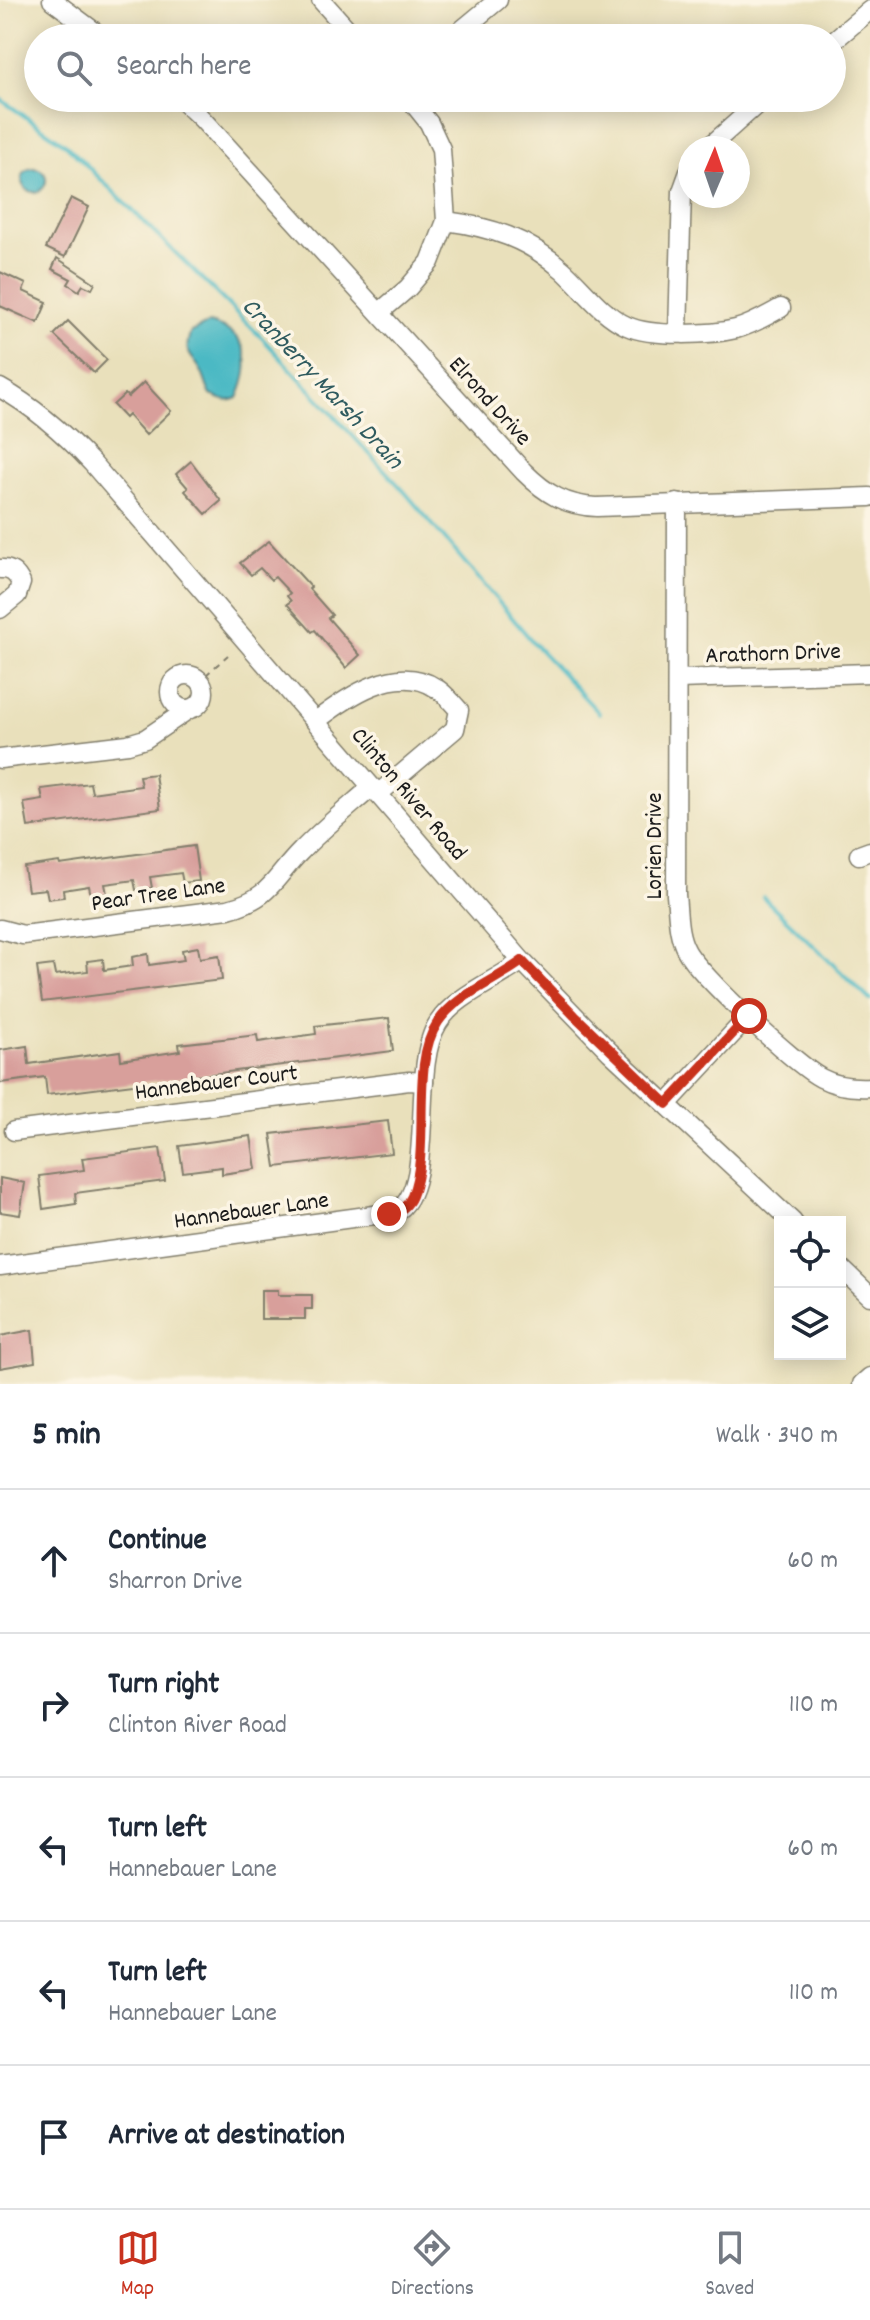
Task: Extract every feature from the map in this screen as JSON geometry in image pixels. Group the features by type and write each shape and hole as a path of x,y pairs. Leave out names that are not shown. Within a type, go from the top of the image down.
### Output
{"street":[{"path":"52,0 84,24"},
{"path":"321,0 342,24"},
{"path":"469,24 498,0"},
{"path":"846,30 870,10"},
{"name":"Elrond Drive","path":"195,112 541,489 556,498 583,506 870,497"},
{"path":"380,312 408,288 430,262 446,221 441,149 420,112"},
{"path":"721,136 748,112"},
{"path":"678,333 682,208"},
{"path":"446,221 496,230 523,242 563,270 597,305 628,327 678,333 735,329 781,308"},
{"name":"Clinton River Road","path":"0,388 23,401 65,435 522,961 601,1043 787,1216"},
{"name":"Lorien Drive","path":"677,503 676,895 684,946 691,959 749,1016 817,1076 841,1085 870,1087"},
{"path":"0,569 10,570 21,583 17,595 0,609"},
{"name":"Arathorn Drive","path":"678,679 870,673"},
{"path":"0,759 128,744 145,739 164,727 189,709 200,704 204,687 196,677 184,674 175,679 169,689 171,700 164,727"},
{"name":"Pear Tree Lane","path":"0,929 23,935 247,904 274,885 300,852 455,729 459,710 437,689 409,679 374,685 348,696 316,721"},
{"path":"171,700 178,708 189,709"},
{"name":"Hannebauer Lane","path":"0,1266 396,1212 411,1198 417,1172 430,1039 438,1022 463,999 522,961"},
{"path":"667,1104 749,1016"},
{"name":"Hannebauer Court","path":"14,1131 409,1081 424,1082"},
{"path":"846,1273 870,1296"},
{"path":"862,1384 870,1377"}],"path":[{"path":"206,675 228,655"}],"water":[{"path":"29,168 39,168 46,175 46,185 39,192 29,192 22,185 22,175"},
{"path":"209,323 233,334 244,351 246,373 238,398 234,400 211,395 188,349 191,332"}],"building":[{"path":"71,198 89,207 65,257 46,248"},
{"path":"57,258 95,283 92,289 83,285 79,291 68,284 71,279 52,269"},
{"path":"0,272 26,284 23,291 47,302 38,323 0,306"},
{"path":"68,321 107,360 94,373 54,335"},
{"path":"144,382 171,411 146,435 128,415 125,418 113,405 125,394 128,397"},
{"path":"191,461 221,501 206,514 185,491 188,488 176,474"},
{"path":"269,541 311,587 309,589 332,615 328,618 360,655 346,668 315,630 312,632 287,604 291,601 287,596 290,593 275,577 271,580 260,568 251,575 240,563"},
{"path":"155,774 160,809 28,827 24,803 43,800 41,789 90,783 92,793 141,786 139,776"},
{"path":"194,846 199,881 183,883 181,873 150,877 152,888 136,890 134,880 105,884 107,894 91,896 89,886 63,890 64,897 48,899 46,889 28,891 24,867 59,862 60,865"},
{"path":"198,947 200,958 219,955 222,980 42,1002 37,967 53,965 55,975 88,971 87,961 103,959 104,970 133,966 132,957 148,954 149,965 184,960 182,950"},
{"path":"389,1018 393,1051 47,1095 45,1077 0,1083 0,1050 27,1046 29,1064 120,1051 121,1060 180,1051 179,1044 257,1035 258,1042 316,1034 315,1026"},
{"path":"388,1121 392,1153 276,1167 271,1134"},
{"path":"251,1136 256,1169 222,1174 222,1167 183,1172 179,1146"},
{"path":"160,1148 165,1181 75,1193 76,1204 43,1209 39,1176 84,1170 82,1158"},
{"path":"0,1178 25,1183 20,1215 0,1212"},
{"path":"261,1290 278,1290 278,1295 312,1295 312,1309 305,1309 305,1319 261,1319"},
{"path":"32,1330 35,1362 0,1368 0,1336"}],"waterway":[{"name":"Cranberry Marsh Drain","path":"0,99 65,144 262,338 403,490 538,648 599,713"},
{"name":"Cranberry Marsh Drain","path":"763,897 870,1000"}],"route":[{"path":"389,1214 403,1209 413,1194 426,1059 438,1022 463,999 522,961 610,1052 667,1104 749,1016"}]}
